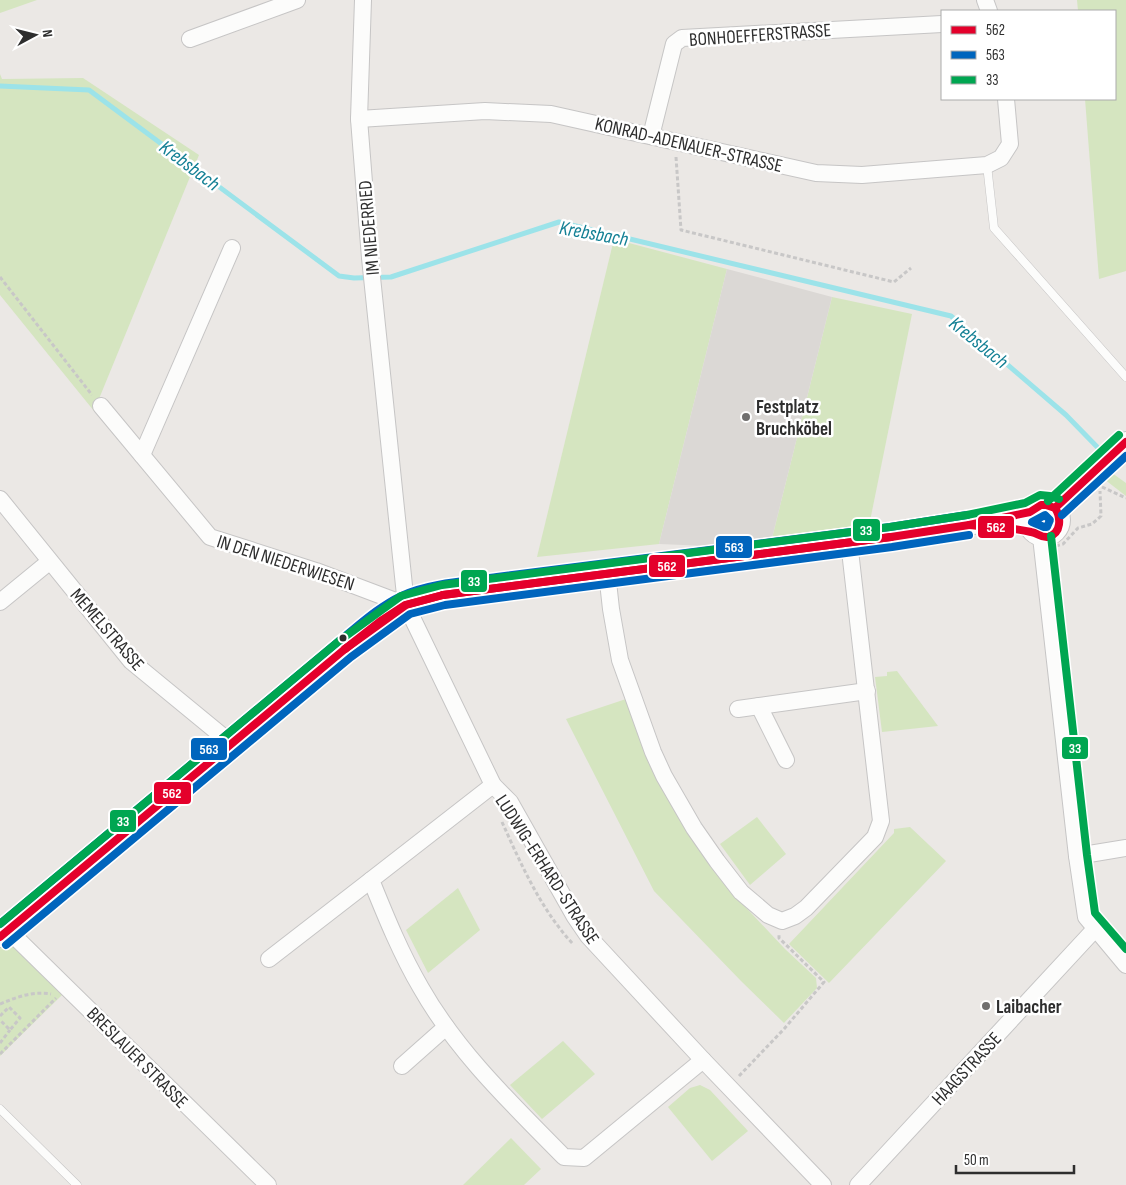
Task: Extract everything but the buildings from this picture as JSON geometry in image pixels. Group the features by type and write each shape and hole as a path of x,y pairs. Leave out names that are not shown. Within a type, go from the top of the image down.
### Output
{"street":[{"path":"190,39 298,0"},
{"name":"IM NIEDERRIED","path":"363,0 358,119 370,258 406,605"},
{"name":"BONHOEFFERSTRASSE","path":"651,136 674,44 682,38 941,24"},
{"path":"987,164 1001,158 1010,144 1006,100"},
{"name":"KONRAD-ADENAUER-STRASSE","path":"358,119 485,111 551,114 816,173 862,175 987,164"},
{"path":"142,455 232,248"},
{"name":"IN DEN NIEDERWIESEN","path":"101,406 210,537 386,596 406,605"},
{"path":"1054,508 1097,477 1121,446"},
{"name":"MEMELSTRASSE","path":"0,499 49,562 131,661 232,744"},
{"path":"969,525 1012,529 1038,540 1053,535 1058,530 1061,518 1054,508 1048,504 1041,504 1030,512 1028,526 1038,540 1086,917 1126,965"},
{"path":"4,933 345,649 406,605 443,595 849,542 969,525 1030,512"},
{"path":"607,573 620,660 650,744 664,776 694,828 735,884 768,915 782,921 795,916 812,901 875,837 882,821 849,542"},
{"path":"0,602 49,562"},
{"name":"LUDWIG-ERHARD-STRASSE","path":"406,605 493,785 510,802 575,917 588,936 823,1185"},
{"path":"738,709 866,691"},
{"path":"760,706 786,760"},
{"path":"269,960 493,785"},
{"path":"1077,856 1126,848"},
{"path":"371,880 391,931 421,988 446,1026 483,1074 564,1157 584,1158 703,1060"},
{"name":"HAAGSTRASSE","path":"858,1185 1096,929"},
{"name":"BRESLAUER STRASSE","path":"4,933 268,1185"},
{"path":"402,1066 446,1026"}],"lane":[{"path":"987,164 994,228 1126,377"},
{"path":"0,1109 77,1185"}],"path":[{"path":"675,141 680,230 894,282 911,268"},
{"path":"0,277 101,406"},
{"path":"1038,540 1063,544 1078,528 1092,524 1101,516 1102,504 1097,477"},
{"path":"1108,490 1126,498"},
{"path":"729,1087 784,1029 824,982 778,938 782,921"},
{"path":"0,1004 24,994 42,992 59,996 0,1054"},
{"path":"0,1043 20,1018 9,1007 1,1014"},
{"path":"0,1020 10,1030"}],"green space":[{"path":"0,0 37,0 0,13"},
{"path":"1077,0 1126,0 1126,271 1099,279 1085,100 1116,100 1116,10 1078,10"},
{"path":"0,74 2,79 83,78 199,155 94,411 0,295"},
{"path":"614,239 727,269 659,544 537,557"},
{"path":"832,297 912,314 869,526 772,538"},
{"path":"1112,473 1126,483 1126,496 1104,479"},
{"path":"897,671 938,726 882,732 875,677 887,676 887,672"},
{"path":"626,699 736,897 785,949 816,978 817,988 784,1023 654,891 566,719"},
{"path":"757,817 786,854 750,885 720,844"},
{"path":"910,827 946,861 829,983 789,944 894,833 894,829"},
{"path":"458,888 480,930 428,973 406,930"},
{"path":"10,940 62,995 0,1056 0,948"},
{"path":"563,1041 595,1074 542,1119 510,1085"},
{"path":"700,1085 710,1090 748,1131 712,1161 668,1107 690,1088"},
{"path":"511,1138 541,1169 524,1185 463,1185"}],"shaded area":[{"name":"Festplatz Bruchköbel","path":"727,269 832,297 772,538 708,546 659,544"}],"waterway":[{"name":"Krebsbach","path":"0,86 89,90 339,276 354,278 391,277 559,222 951,316 1066,415 1105,455"}],"transit line":[{"name":"33","path":"1048,501 1119,435"},
{"name":"562","path":"1055,508 1126,442"},
{"name":"563","path":"1062,515 1126,456"},
{"name":"33","path":"0,924 339,641 401,596 442,585 890,527 967,515 1025,503 1040,495 1059,499"},
{"name":"562","path":"1041,505 1055,508 1059,520 1056,532 1048,537 1016,529 969,525 1030,512 1041,505"},
{"name":"563","path":"0,924 361,623 401,596 423,588 448,583 890,527 967,515"},
{"name":"563","path":"1045,515 1050,520 1047,527 1032,522 1045,515"},
{"name":"562","path":"891,537 969,525"},
{"name":"563","path":"6,945 351,657 410,614 445,605 892,547 969,535"},
{"name":"33","path":"1051,536 1095,913 1126,949"},
{"name":"562","path":"443,595 891,537"},
{"name":"562","path":"443,595 891,537"},
{"name":"562","path":"345,649 382,620 405,605 443,595"},
{"name":"562","path":"345,649 406,605 443,595"},
{"name":"562","path":"0,937 345,649"}],"place":[{"name":"Festplatz Bruchköbel","path":"746,417"},
{"name":"Laibacher","path":"986,1006"}]}
